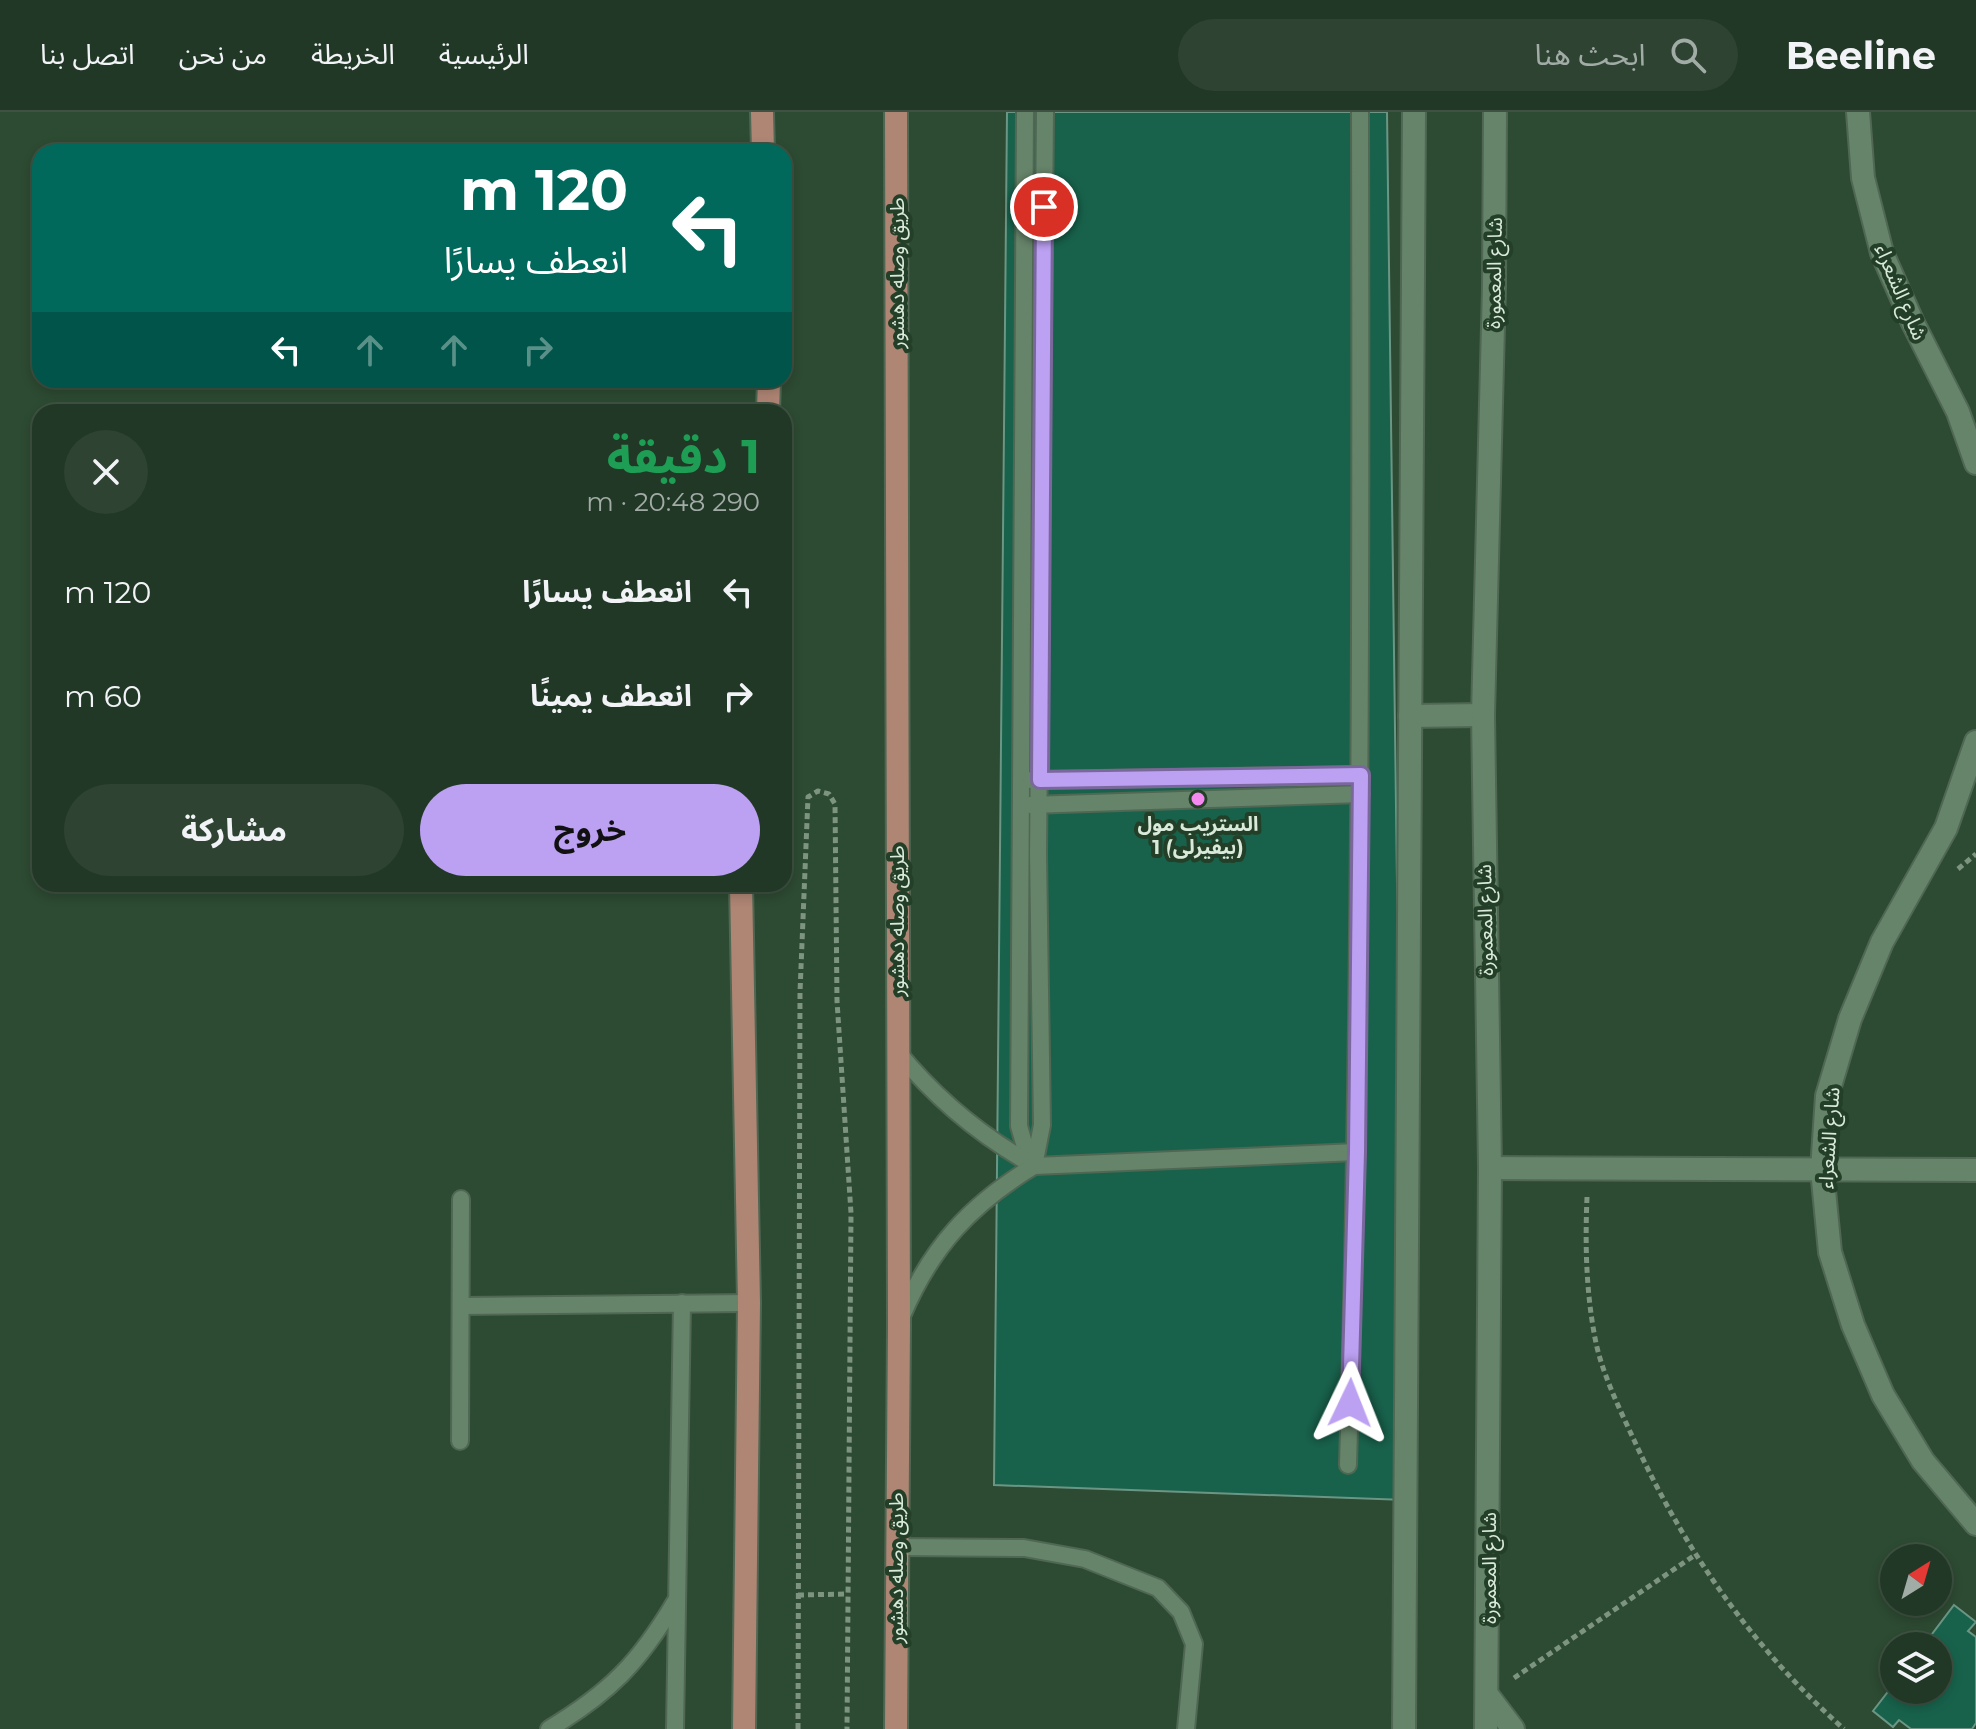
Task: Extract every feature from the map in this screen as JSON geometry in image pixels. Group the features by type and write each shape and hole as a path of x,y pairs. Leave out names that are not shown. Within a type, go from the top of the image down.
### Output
{"main road":[{"path":"762,112 763,144"},
{"name":"طريق وصله دهشور","path":"896,112 899,1325 896,1729"},
{"path":"741,892 749,1303 744,1729"}],"street":[{"path":"1404,1729 1414,112"},
{"name":"شارع المعمورة","path":"1486,1729 1490,1168 1483,715 1494,287 1495,112"},
{"name":"شارع الشعراء","path":"1858,112 1863,178 1882,253 1958,412 1976,463"},
{"path":"1410,716 1483,715"},
{"name":"شارع الشعراء","path":"1976,742 1946,828 1882,942 1850,1019 1827,1096 1822,1170 1830,1252 1853,1325 1883,1395 1923,1461 1976,1524"},
{"path":"1490,1168 1976,1170"},
{"path":"1488,1696 1513,1729"}],"lane":[{"path":"1025,112 1019,1126 1034,1166"},
{"path":"1034,1166 1042,1125 1040,780 1045,112"},
{"path":"1348,1465 1357,1152 1361,794 1360,112"},
{"path":"1021,780 1361,775"},
{"path":"1021,806 1361,794"},
{"path":"897,1051 920,1079 955,1112 1003,1148 1034,1166"},
{"path":"899,1325 912,1292 951,1232 1004,1184 1034,1166 1357,1152"},
{"path":"460,1441 461,1199"},
{"path":"675,1729 682,1303"},
{"path":"461,1306 749,1303"},
{"path":"896,1547 1024,1548 1085,1559 1158,1588 1181,1612 1194,1644 1186,1729"},
{"path":"549,1729 587,1706 623,1676 653,1641 676,1600"}],"path":[{"path":"798,1729 800,992 808,797 818,791 829,794 835,804 837,1001 851,1213 847,1729"},
{"path":"1588,1169 1584,1257 1597,1345 1624,1418 1650,1474 1695,1555 1733,1610 1776,1662 1844,1729"},
{"path":"1488,1696 1695,1555"},
{"path":"798,1595 848,1594"}],"building":[{"name":"الستريب مول 1 (بيفيرلى)","path":"1007,112 1387,112 1405,1500 994,1485"},
{"path":"1954,1605 1976,1622 1968,1631 1976,1637 1976,1723 1972,1729 1911,1729 1899,1720 1893,1727 1873,1711 1880,1702 1952,1704 1952,1632 1934,1632 1946,1616 1952,1616"}],"place":[{"name":"الستريب مول 1 (بيفيرلى)","path":"1198,799"}],"route":[{"path":"1044,207 1040,780 1361,775 1357,1152 1350,1403"}]}
